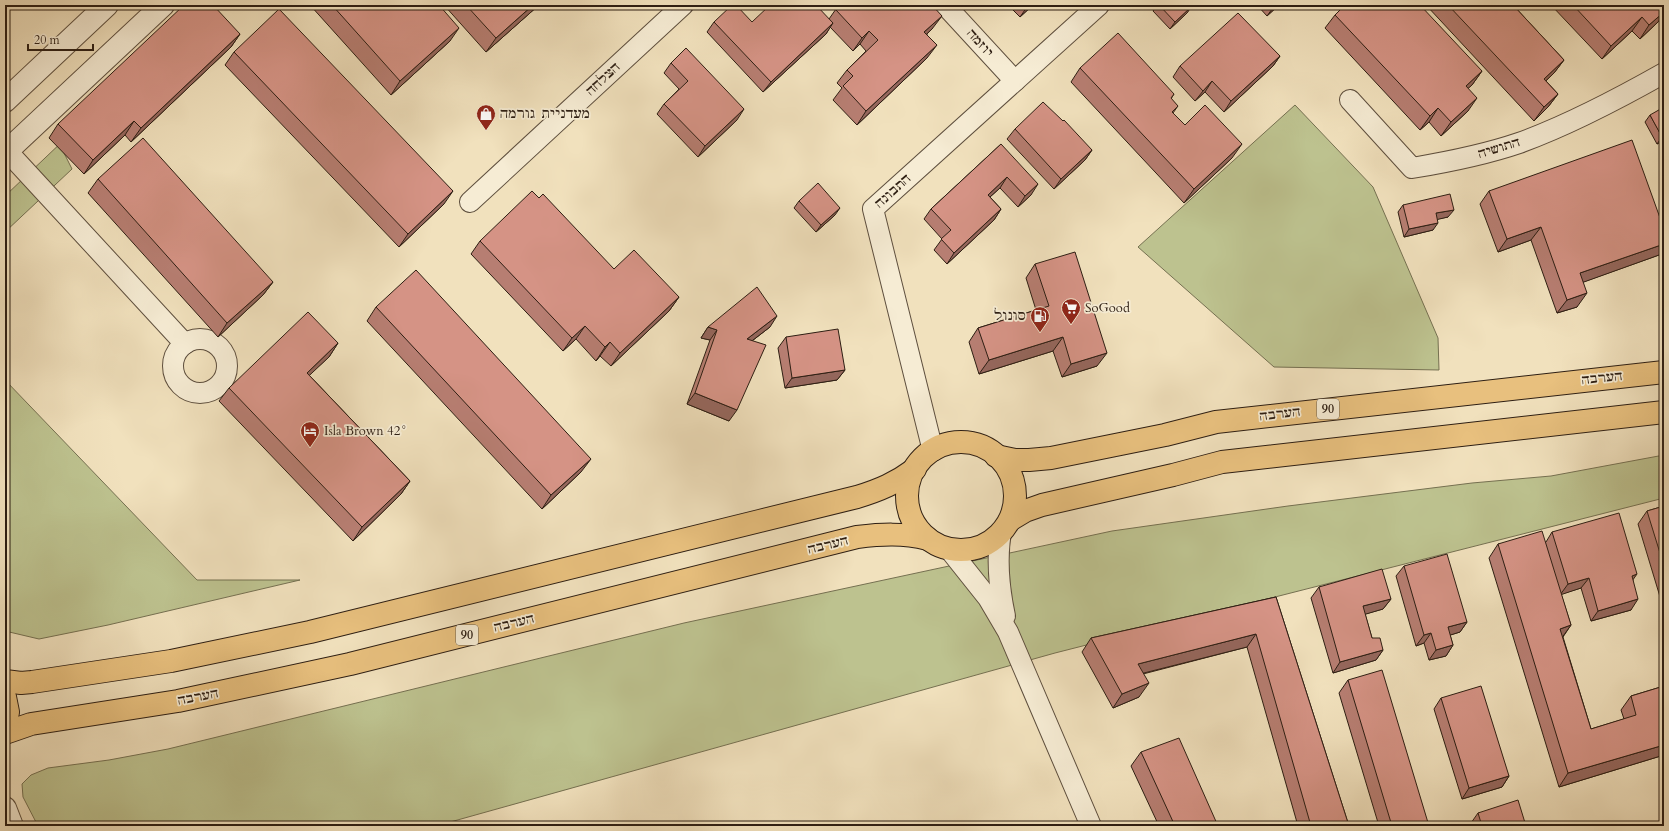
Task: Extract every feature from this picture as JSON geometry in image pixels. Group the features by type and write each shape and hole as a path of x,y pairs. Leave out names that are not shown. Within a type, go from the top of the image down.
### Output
{"highway":[{"name":"הערבה","path":"996,456 1022,460 1051,458 1164,435 1216,422 1267,415 1664,372"},
{"path":"1006,526 1013,512 1016,494 1012,477 1003,461 989,450 972,443 954,443 937,448 922,459 912,474 907,491 909,509 916,525 928,539 943,547 960,551 978,548 994,540 1006,526 1025,511 1042,505 1173,475 1222,462 1664,412"},
{"path":"5,681 21,683 32,682 134,667 207,654 310,632 857,497 898,482 915,469"},
{"name":"הערבה","path":"5,733 18,727 31,724 178,701 342,666 857,537 905,534 928,539"},
{"path":"5,697 8,712 5,727"}],"street":[{"path":"5,101 108,5"},
{"name":"הצלחה","path":"470,202 683,5"},
{"name":"יוזמה","path":"945,5 1015,81"},
{"name":"התבונה","path":"933,451 873,209 1099,5"},
{"path":"161,6 6,152 185,344"},
{"name":"התושיה","path":"1350,100 1412,168 1487,153 1518,143 1572,120 1664,73"},
{"path":"1006,526 998,546 998,573 1008,632"},
{"path":"949,549 988,598 1008,632 1091,826"},
{"path":"5,808 12,826"}],"green space":[{"path":"1295,105 1373,187 1438,338 1439,370 1274,367 1138,247"},
{"path":"65,139 62,149 72,169 5,232 5,196"},
{"path":"5,380 197,580 300,580 108,625 39,639 5,631"},
{"path":"1664,455 1664,498 1055,653 436,826 38,826 23,797 22,784 31,775 48,768 109,760 168,749 684,623 1112,531 1288,506 1472,483 1551,476"}],"building":[{"path":"184,5 213,5 240,34 141,128 134,121 93,160 58,124"},
{"path":"332,5 439,5 459,28 400,81"},
{"path":"466,5 533,5 496,38"},
{"path":"732,5 736,5 752,22 770,5 816,5 833,23 771,82 714,22"},
{"path":"841,5 932,5 942,16 924,32 937,45 866,111 843,86 853,76 847,70 878,40 869,31 862,38 836,10"},
{"path":"1159,5 1191,5 1192,6 1175,22"},
{"path":"1345,5 1420,5 1482,71 1466,86 1477,98 1451,122 1438,108 1430,116 1335,15"},
{"path":"1448,5 1513,5 1564,60 1544,79 1558,94 1544,107"},
{"path":"1573,5 1664,5 1664,12 1649,25 1642,17 1611,46"},
{"path":"279,9 453,191 408,234 234,52"},
{"path":"1238,13 1280,56 1231,101 1212,81 1203,91 1180,66"},
{"path":"1118,33 1174,94 1171,98 1178,106 1172,112 1185,125 1205,105 1242,144 1194,189 1080,68"},
{"path":"686,48 744,109 705,146 664,104 688,81 671,63"},
{"path":"1043,102 1063,121 1064,120 1092,150 1061,179 1015,129"},
{"path":"1664,107 1664,136 1662,137 1650,115"},
{"path":"143,138 273,282 227,323 98,179"},
{"path":"1632,140 1664,229 1664,244 1580,273 1587,293 1567,300 1541,227 1507,239 1489,191"},
{"path":"1001,144 1038,184 1025,196 1007,177 988,195 1001,209 954,253 941,239 951,230 931,209"},
{"path":"818,183 840,208 821,225 799,201"},
{"path":"532,191 539,198 543,194 614,269 634,250 679,297 620,353 610,342 605,347 585,326 572,338 480,241"},
{"path":"1450,194 1454,210 1436,213 1438,223 1409,229 1403,205"},
{"path":"1075,252 1107,353 1071,364 1063,337 989,360 978,328 1049,306 1035,264"},
{"path":"416,270 591,459 551,495 376,307"},
{"path":"757,287 777,316 747,339 766,345 737,410 695,393 717,330 708,327"},
{"name":"Isla Brown 42°","path":"308,312 338,343 307,373 410,481 362,527 229,388"},
{"path":"838,329 845,370 792,378 786,337"},
{"path":"1664,506 1664,566 1647,511"},
{"path":"1619,513 1637,574 1632,576 1638,599 1598,611 1589,578 1568,584 1552,532"},
{"path":"1542,531 1571,625 1560,629 1591,729 1636,715 1631,696 1664,686 1664,745 1568,773 1498,544"},
{"path":"1447,554 1467,622 1448,627 1453,645 1436,650 1431,633 1424,635 1404,566"},
{"path":"1382,569 1391,599 1363,606 1372,638 1380,638 1383,650 1340,662 1319,587"},
{"path":"1276,597 1349,826 1311,826 1256,634 1138,664 1149,683 1122,694 1091,638"},
{"path":"1382,670 1429,826 1392,826 1348,680"},
{"path":"1481,686 1509,776 1469,788 1441,698"},
{"path":"1179,738 1218,826 1175,826 1141,752"},
{"path":"1518,800 1526,826 1482,826 1478,813"}],"place":[{"name":"מעדניית גורמה","path":"486,131"},
{"name":"SoGood","path":"1071,325"},
{"name":"סונול","path":"1040,333"},
{"name":"Isla Brown 42°","path":"310,448"}]}
